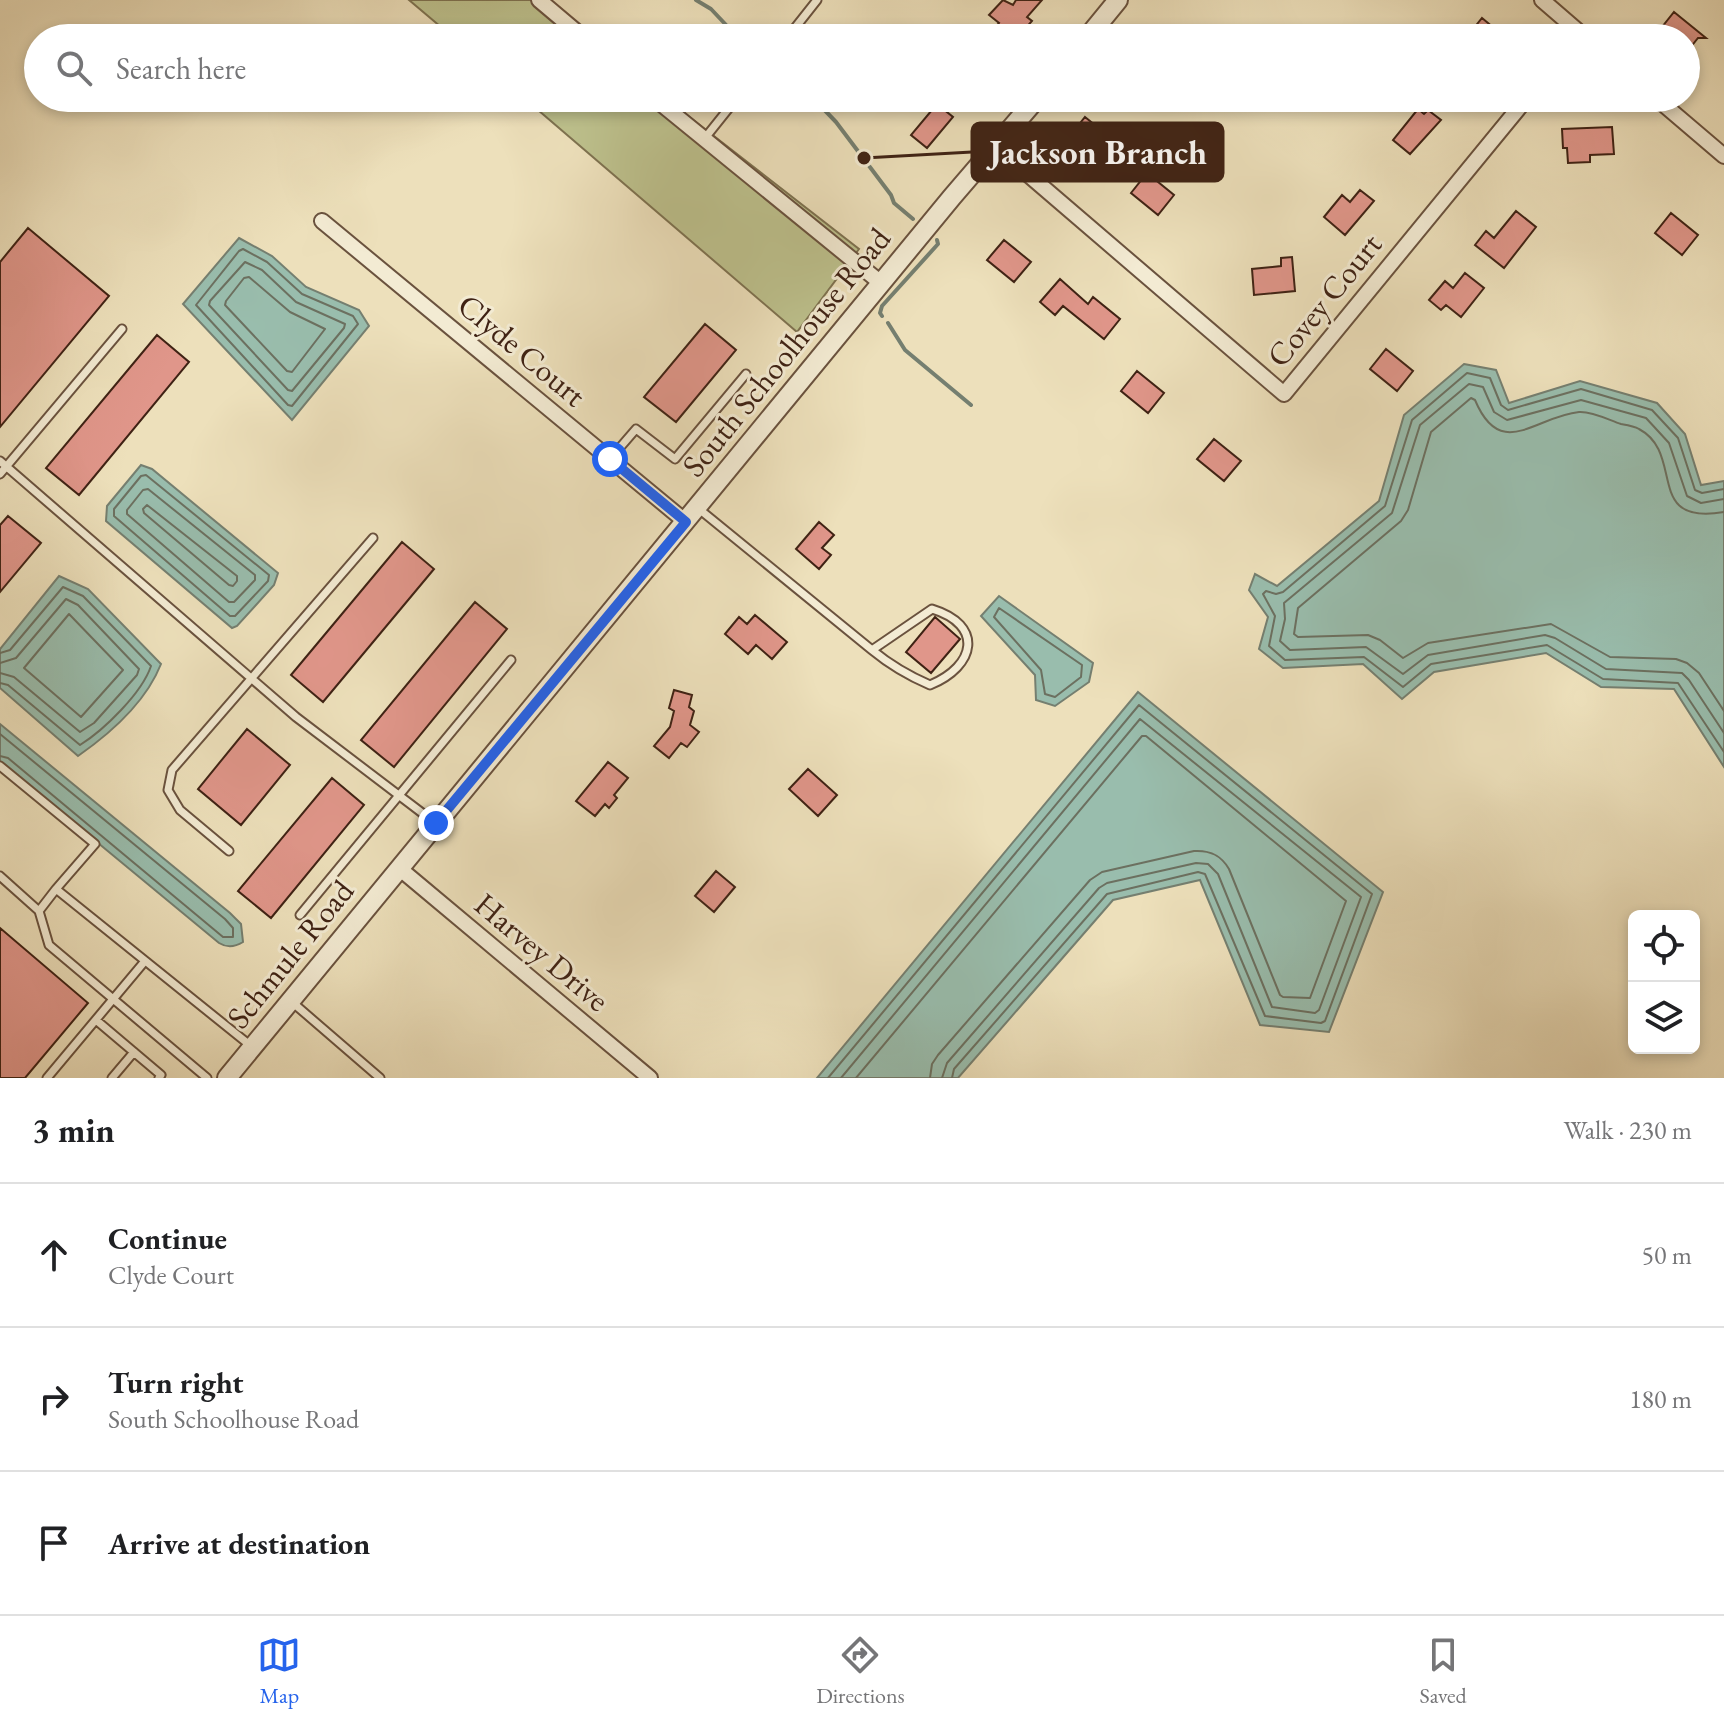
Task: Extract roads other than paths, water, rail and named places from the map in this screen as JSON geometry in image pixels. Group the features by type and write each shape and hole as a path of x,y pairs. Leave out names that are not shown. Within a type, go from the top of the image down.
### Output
{"street":[{"path":"539,0 567,24"},
{"path":"1098,24 1118,0"},
{"path":"1542,0 1568,24"},
{"path":"670,112 881,283"},
{"name":"South Schoolhouse Road","path":"399,868 1025,112"},
{"name":"Covey Court","path":"996,147 1284,394 1516,112"},
{"path":"1672,112 1724,156"},
{"name":"Clyde Court","path":"322,221 610,459 692,514"},
{"name":"Schmule Road","path":"227,1078 399,868"},
{"name":"Harvey Drive","path":"399,868 650,1078"}],"lane":[{"path":"798,24 817,0"},
{"path":"703,140 726,112"},
{"path":"0,474 3,464 122,329"},
{"path":"610,459 636,429 675,459 746,374"},
{"path":"3,464 296,717 436,823"},
{"path":"692,514 872,650 930,685 948,678 962,664 969,647 967,633 948,614 932,609 872,650"},
{"path":"229,851 180,810 168,790 172,770 373,538"},
{"path":"300,915 511,660"},
{"path":"0,766 95,844 39,911"},
{"path":"0,876 39,911 49,945 207,1078"},
{"path":"56,889 252,1047"},
{"path":"47,1078 145,961"},
{"path":"290,1000 380,1078"},
{"path":"96,1020 161,1075 159,1078"},
{"path":"112,1078 134,1052"}],"water":[{"path":"239,238 272,256 306,287 359,310 369,326 292,420 183,304"},
{"path":"1464,364 1496,370 1509,403 1580,381 1657,403 1685,434 1701,485 1724,481 1724,767 1674,689 1601,687 1546,653 1434,672 1402,699 1363,664 1283,668 1259,649 1268,617 1249,590 1255,574 1277,586 1379,501 1404,415"},
{"path":"141,465 152,469 278,573 274,585 237,626 232,628 106,521 107,506"},
{"path":"59,576 88,589 161,664 137,704 78,756 0,688 0,649"},
{"path":"999,596 1093,663 1089,682 1055,706 1036,700 1035,675 981,616"},
{"path":"1138,692 1383,892 1329,1032 1260,1025 1200,880 1113,900 958,1078 817,1078"},
{"path":"0,724 230,913 241,924 243,942 231,946 219,943 0,762"}],"waterway":[{"path":"696,0 711,9 725,24"},
{"path":"826,112 894,203 913,219"},
{"path":"882,316 882,306 938,244 937,240"},
{"path":"888,323 905,350 971,405"}],"place":[{"name":"Jackson Branch","path":"864,158"}]}
